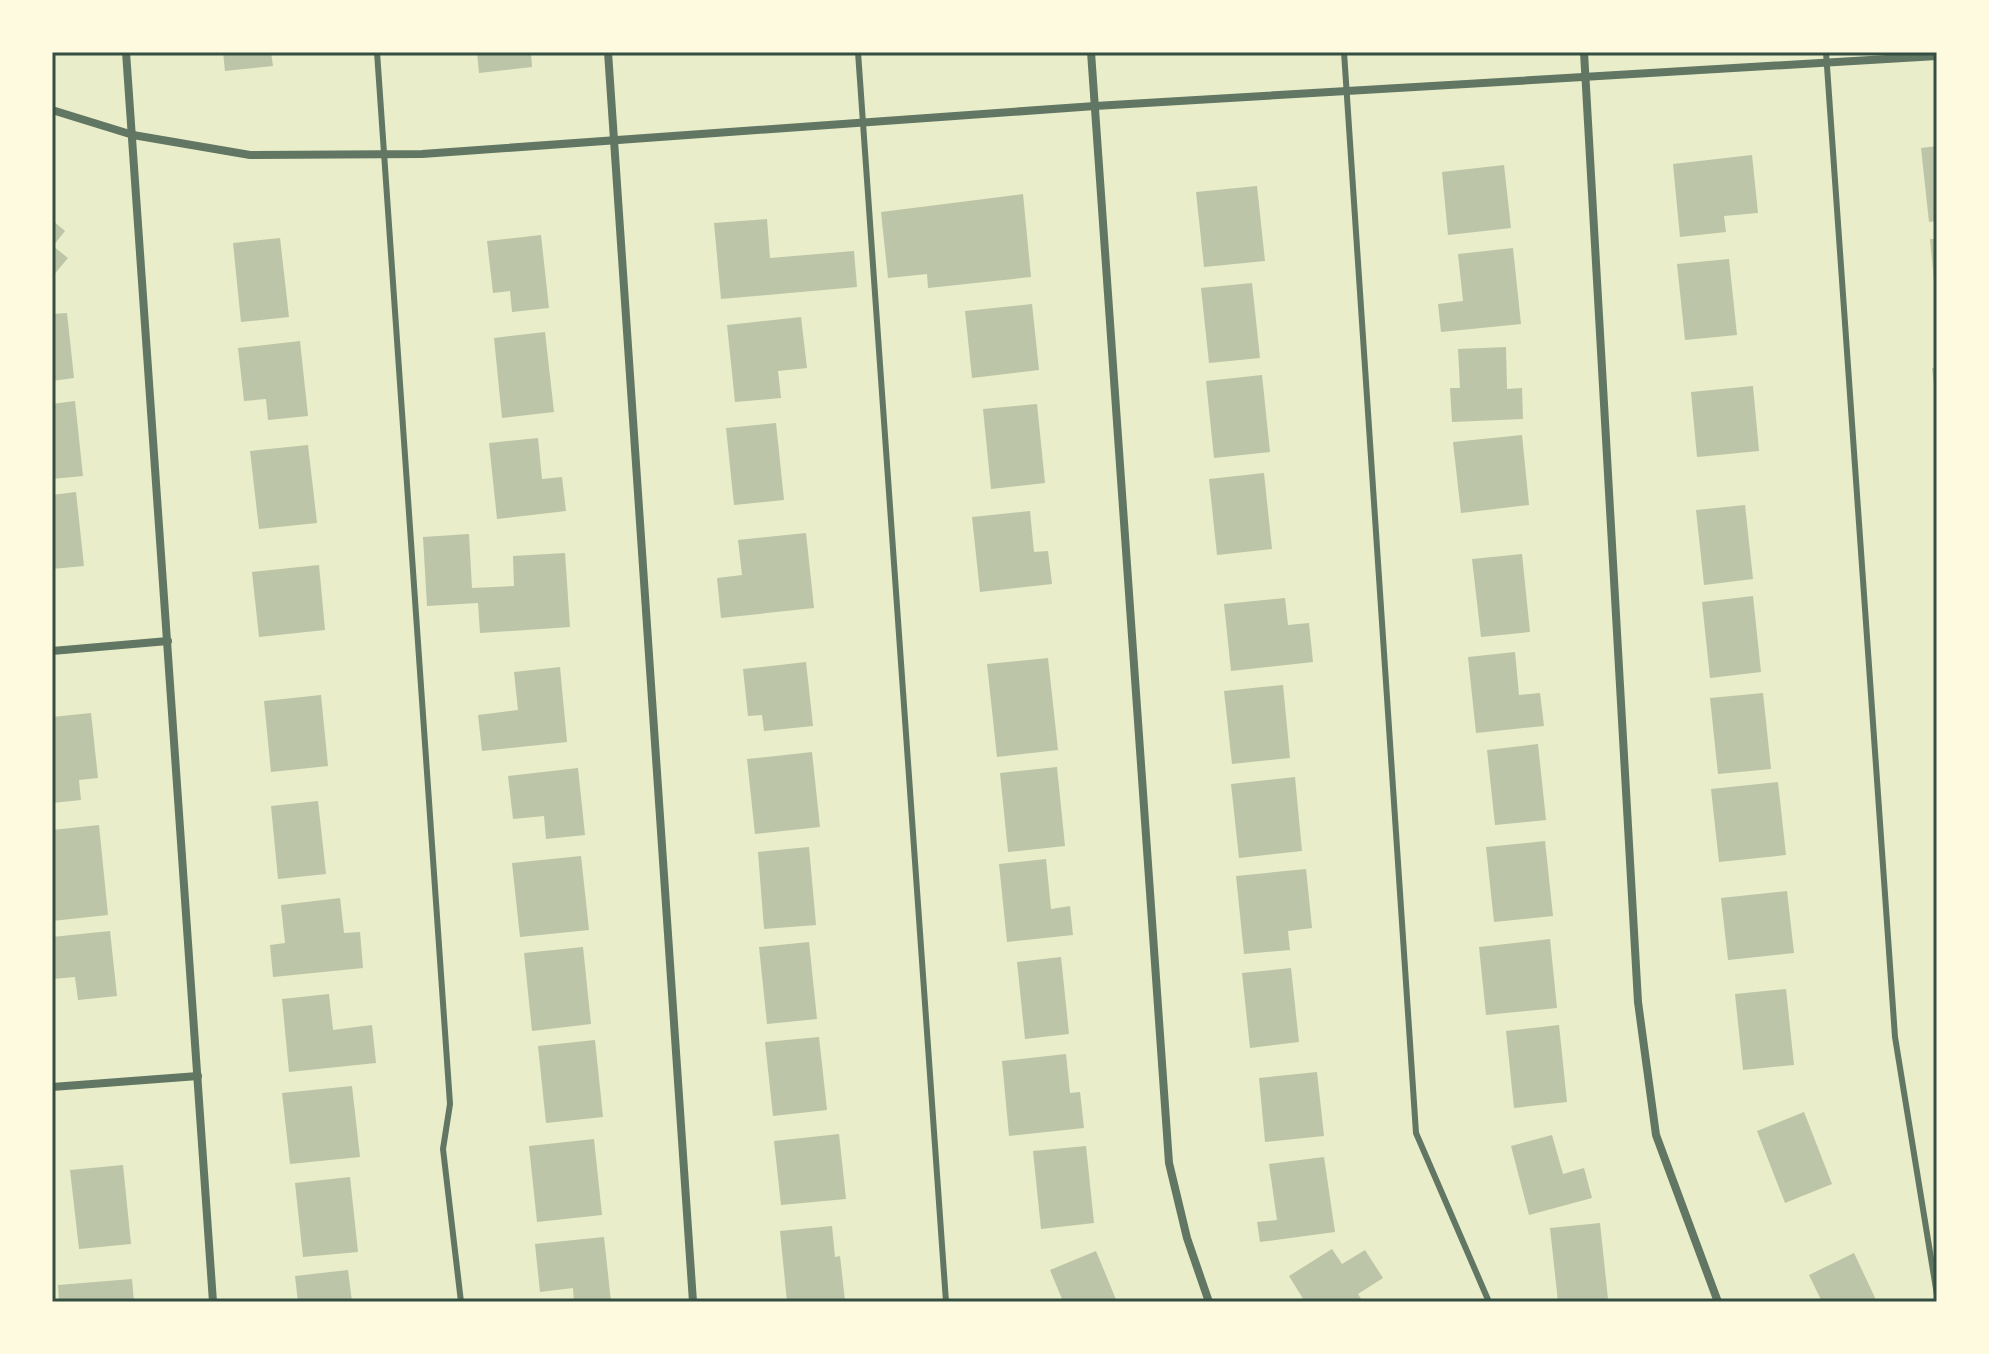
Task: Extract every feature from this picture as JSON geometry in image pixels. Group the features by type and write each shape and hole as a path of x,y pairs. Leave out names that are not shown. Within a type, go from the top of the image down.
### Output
{"street":[{"path":"126,52 213,1302"},
{"path":"608,52 693,1302"},
{"path":"1091,52 1169,1163 1187,1238 1209,1302"},
{"path":"1584,52 1638,1002 1656,1135 1718,1302"},
{"path":"52,110 133,135 250,155 386,154 1095,106 1586,78 1826,57 1937,56"},
{"path":"52,651 168,641"},
{"path":"52,1087 198,1076"}],"lane":[{"path":"377,52 450,1104 443,1149 461,1302"},
{"path":"858,52 946,1302"},
{"path":"1344,52 1416,1133 1489,1302"},
{"path":"1826,57 1895,1037 1937,1295"}],"building":[{"path":"223,52 271,52 273,66 225,71"},
{"path":"477,52 531,52 532,67 479,73"},
{"path":"1937,146 1937,221 1929,222 1921,148"},
{"path":"1752,155 1758,213 1724,216 1726,232 1680,237 1673,164"},
{"path":"1504,165 1511,228 1448,235 1442,172"},
{"path":"1257,186 1265,261 1204,267 1196,192"},
{"path":"1023,194 1031,277 928,288 927,274 888,278 881,212"},
{"path":"767,219 770,258 854,251 857,287 721,299 714,223"},
{"path":"52,220 65,231 53,246 68,258 52,277"},
{"path":"541,235 549,308 512,312 510,291 493,293 487,241"},
{"path":"280,238 289,317 241,322 233,243"},
{"path":"1930,239 1937,239 1937,291 1935,291"},
{"path":"1513,248 1521,324 1441,332 1438,304 1463,301 1458,254"},
{"path":"1729,259 1737,335 1685,340 1677,264"},
{"path":"1252,283 1260,358 1209,363 1201,288"},
{"path":"1032,304 1039,370 972,378 965,311"},
{"path":"67,313 74,378 52,381 52,314"},
{"path":"801,317 807,368 778,371 781,398 735,402 727,325"},
{"path":"545,332 554,412 502,418 494,338"},
{"path":"300,341 308,416 268,420 266,399 244,401 238,348"},
{"path":"1506,347 1507,389 1522,388 1523,419 1452,422 1450,388 1460,388 1458,349"},
{"path":"1937,367 1937,393 1935,393 1932,368"},
{"path":"1262,375 1270,452 1214,458 1206,381"},
{"path":"1753,386 1759,451 1697,457 1691,392"},
{"path":"75,401 83,476 52,479 52,404"},
{"path":"1037,404 1045,483 991,489 983,409"},
{"path":"776,423 784,500 734,505 726,428"},
{"path":"1522,435 1529,505 1461,513 1453,442"},
{"path":"538,438 542,479 562,477 566,511 497,519 489,443"},
{"path":"308,445 317,523 259,529 250,451"},
{"path":"1264,473 1272,549 1217,555 1209,479"},
{"path":"76,492 84,566 52,569 52,495"},
{"path":"1745,505 1753,579 1704,585 1696,510"},
{"path":"1030,511 1034,552 1048,551 1052,584 980,592 972,517"},
{"path":"806,533 814,608 721,618 717,578 742,575 738,540"},
{"path":"469,534 472,588 514,586 513,556 565,553 570,627 480,633 478,603 427,606 423,537"},
{"path":"1522,554 1530,632 1481,637 1472,559"},
{"path":"319,565 325,630 259,637 252,572"},
{"path":"1753,596 1761,672 1710,678 1702,602"},
{"path":"1285,598 1288,625 1309,623 1313,662 1231,671 1224,604"},
{"path":"1515,652 1519,695 1540,693 1544,726 1476,733 1468,657"},
{"path":"1048,658 1058,750 997,757 987,664"},
{"path":"806,662 813,726 764,731 762,715 748,716 743,669"},
{"path":"560,667 567,742 482,751 478,715 518,710 514,672"},
{"path":"1283,685 1290,758 1232,764 1224,691"},
{"path":"1763,693 1771,769 1718,774 1710,698"},
{"path":"321,695 328,766 271,772 264,701"},
{"path":"91,713 98,778 79,780 81,800 52,803 52,717"},
{"path":"1538,744 1546,820 1495,825 1487,750"},
{"path":"812,752 820,827 755,834 747,759"},
{"path":"1057,767 1065,846 1008,852 1000,773"},
{"path":"578,768 585,835 546,839 544,816 513,819 508,776"},
{"path":"1295,777 1302,851 1239,858 1231,784"},
{"path":"1778,782 1786,855 1719,862 1711,789"},
{"path":"318,801 326,874 278,879 271,806"},
{"path":"99,825 108,915 52,921 52,830"},
{"path":"1545,841 1553,916 1494,922 1486,847"},
{"path":"809,847 816,925 764,929 758,852"},
{"path":"581,856 589,930 520,937 512,863"},
{"path":"1046,859 1051,909 1070,906 1073,935 1007,942 999,864"},
{"path":"1306,869 1312,928 1288,931 1290,950 1244,954 1236,876"},
{"path":"1787,891 1794,953 1728,960 1721,898"},
{"path":"340,898 344,933 360,932 363,968 273,977 270,945 285,943 281,905"},
{"path":"110,931 117,996 78,1000 75,977 52,979 52,937"},
{"path":"1550,939 1557,1008 1486,1015 1479,947"},
{"path":"809,942 817,1019 767,1024 759,947"},
{"path":"583,947 591,1024 532,1031 524,953"},
{"path":"1061,957 1069,1034 1025,1039 1017,962"},
{"path":"1291,968 1299,1042 1250,1048 1242,973"},
{"path":"1786,989 1794,1065 1743,1070 1735,994"},
{"path":"329,994 333,1030 372,1025 376,1063 289,1072 282,999"},
{"path":"1559,1025 1567,1102 1514,1108 1506,1031"},
{"path":"819,1037 827,1110 773,1116 765,1042"},
{"path":"595,1040 603,1117 546,1123 538,1046"},
{"path":"1066,1054 1070,1093 1080,1092 1084,1128 1009,1136 1002,1061"},
{"path":"1317,1072 1324,1136 1265,1142 1259,1078"},
{"path":"352,1086 360,1157 290,1164 282,1093"},
{"path":"1804,1112 1832,1184 1785,1203 1757,1131"},
{"path":"839,1134 846,1199 781,1205 774,1141"},
{"path":"1552,1135 1563,1174 1584,1168 1592,1198 1529,1215 1511,1146"},
{"path":"594,1139 602,1215 537,1222 529,1146"},
{"path":"1086,1146 1094,1223 1041,1229 1033,1151"},
{"path":"1324,1157 1335,1232 1260,1242 1257,1222 1277,1220 1269,1164"},
{"path":"123,1165 131,1244 79,1249 70,1170"},
{"path":"350,1177 358,1252 303,1257 295,1183"},
{"path":"1600,1223 1608,1299 1558,1302 1550,1228"},
{"path":"832,1226 835,1257 840,1256 845,1301 787,1302 780,1231"},
{"path":"604,1237 611,1302 574,1302 573,1288 540,1292 535,1244"},
{"path":"1332,1249 1342,1264 1365,1250 1383,1278 1358,1294 1363,1302 1305,1302 1289,1276"},
{"path":"1096,1251 1117,1302 1056,1302 1062,1299 1050,1270"},
{"path":"1854,1253 1877,1302 1822,1302 1809,1275"},
{"path":"348,1270 352,1302 298,1302 295,1276"},
{"path":"132,1279 134,1302 59,1302 58,1285"}]}
